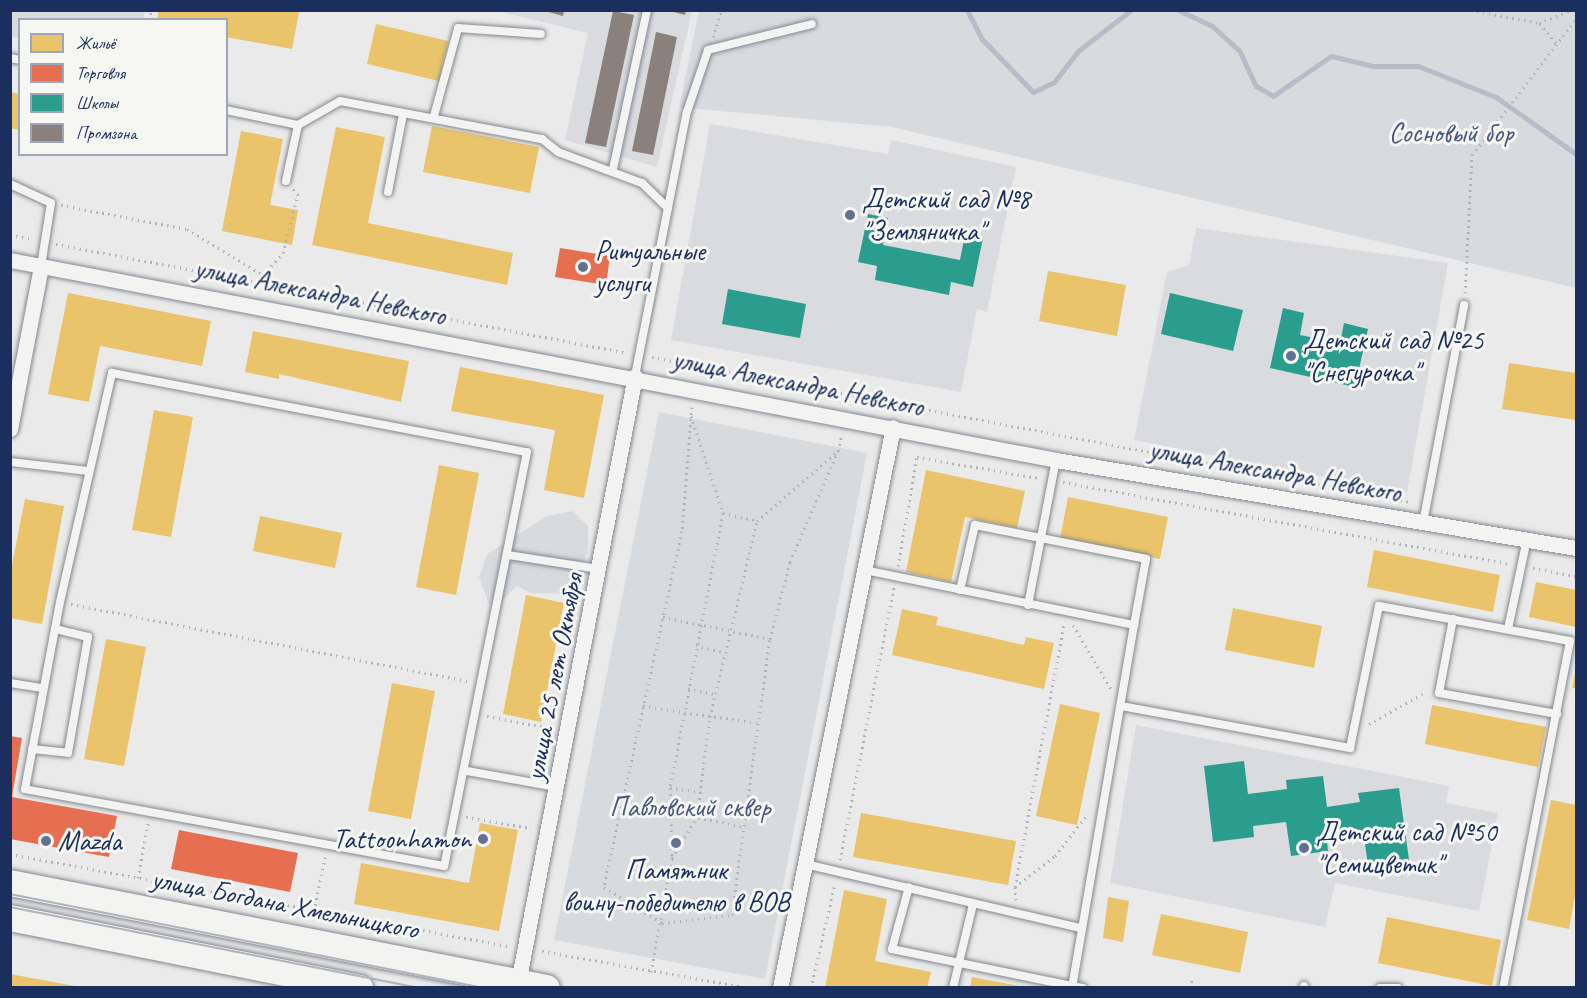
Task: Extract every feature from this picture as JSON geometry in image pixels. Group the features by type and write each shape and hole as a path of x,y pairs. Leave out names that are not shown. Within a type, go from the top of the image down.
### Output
{"highway":[{"name":"улица Богдана Хмельницкого","path":"10,883 518,985 547,987"},
{"path":"10,918 360,987"}],"street":[{"name":"улица Александра Невского","path":"10,260 635,376 1056,460 1576,548"},
{"path":"10,429 41,266"},
{"name":"улица 25 лет Октября","path":"518,985 601,570 635,376"},
{"path":"780,987 862,570 893,428"}],"lane":[{"path":"613,169 647,10"},
{"path":"635,376 641,355 687,112 708,50 812,24"},
{"path":"434,116 458,28 541,34"},
{"path":"228,110 298,125 340,101 403,114 434,116 542,139 558,152 613,169 642,183 668,208"},
{"path":"388,192 403,114"},
{"path":"286,181 298,125"},
{"path":"10,184 51,203 41,266"},
{"path":"1423,523 1464,305"},
{"path":"112,373 527,452 508,555 467,771 444,867 25,789 60,602 112,373"},
{"path":"1028,605 1056,460"},
{"path":"10,462 88,471"},
{"path":"960,590 975,525 1146,559 1080,928 1072,986"},
{"path":"1508,629 1527,539"},
{"path":"508,555 601,570"},
{"path":"862,570 1066,614 1134,625"},
{"path":"1121,706 1350,748 1378,606 1570,641 1503,987"},
{"path":"1453,619 1439,693 1557,714"},
{"path":"32,748 68,753 88,638 55,629"},
{"path":"10,683 43,688"},
{"path":"467,771 559,788"},
{"path":"803,864 1080,928"},
{"path":"909,887 892,949 1083,987"},
{"path":"953,987 973,904"},
{"path":"1380,987 1398,987"}],"path":[{"path":"1471,10 1539,22 1571,10"},
{"path":"708,50 721,12"},
{"path":"1464,305 1472,155 1543,58 1576,19"},
{"path":"1539,22 1556,43"},
{"path":"260,282 263,275 283,253 289,231 298,195 286,181"},
{"path":"51,203 187,230 263,275"},
{"path":"10,235 1426,504"},
{"path":"697,388 691,415 682,531 604,887 662,923 732,915 770,639 790,562 838,451 846,418"},
{"path":"651,972 662,923 672,858 668,811 670,788 723,513 691,415"},
{"path":"672,858 697,817 710,717 756,521 838,451"},
{"path":"842,846 896,578 917,458 1052,480 1576,576"},
{"path":"723,513 756,521"},
{"path":"60,602 484,684"},
{"path":"1066,614 1121,706"},
{"path":"1018,914 1015,887 1066,614"},
{"path":"663,616 730,633 770,639"},
{"path":"696,645 725,653"},
{"path":"1355,731 1441,684"},
{"path":"688,689 715,694"},
{"path":"643,706 758,723"},
{"path":"478,714 549,728"},
{"path":"670,788 700,792"},
{"path":"622,802 745,827"},
{"path":"1015,887 1055,856 1092,806"},
{"path":"138,878 150,812"},
{"path":"456,815 531,828"},
{"path":"314,911 327,845"},
{"path":"10,854 651,972 750,987"},
{"path":"811,987 838,872"},
{"path":"1191,987 1192,978"}],"shaded area":[{"path":"498,11 692,11 657,167 565,140 588,33"},
{"name":"Детский сад №8 \"Земляничка\"","path":"710,124 888,154 891,140 1016,167 987,312 977,309 961,392 671,340"},
{"name":"Детский сад №25 \"Снегурочка\"","path":"1196,228 1448,263 1407,493 1134,440 1167,272 1189,265"},
{"name":"Детский сад №50 \"Семицветик\"","path":"1136,725 1449,786 1446,803 1498,813 1479,911 1335,883 1325,927 1110,883"}],"green space":[{"path":"11,10 145,11 143,18 18,18 18,38 11,36"},
{"name":"Сосновый бор","path":"699,11 1576,11 1576,288 892,127 679,107"},
{"name":"Павловский сквер","path":"659,412 867,453 765,979 554,940"},
{"path":"573,511 588,526 588,550 574,594 531,593 517,586 496,606 489,604 479,577 487,554 547,516"}],"building: Жильё":[{"path":"159,10 293,10 299,12 292,49 228,37 228,18 157,18"},
{"path":"376,24 448,41 439,81 367,64"},
{"path":"10,92 18,94 18,130 10,128"},
{"path":"432,126 539,147 530,193 423,172"},
{"path":"336,127 385,137 368,223 513,253 507,285 312,245"},
{"path":"241,131 283,139 270,205 298,210 292,245 222,231"},
{"path":"1048,271 1126,285 1117,336 1039,321"},
{"path":"68,293 211,321 202,366 100,346 89,402 48,394"},
{"path":"253,331 409,361 401,402 279,374 279,379 245,372"},
{"path":"1509,363 1576,373 1576,420 1502,409"},
{"path":"460,367 604,395 584,498 544,490 555,430 451,411"},
{"path":"154,410 193,417 171,537 132,530"},
{"path":"439,465 479,473 456,595 416,587"},
{"path":"926,470 1025,491 1017,528 965,517 951,582 906,572"},
{"path":"1068,497 1168,517 1160,559 1060,539"},
{"path":"25,499 64,506 42,624 10,618 10,575"},
{"path":"260,516 342,533 335,568 253,551"},
{"path":"1374,550 1500,575 1493,612 1367,587"},
{"path":"1536,582 1576,590 1576,627 1529,617"},
{"path":"526,595 564,603 541,722 503,714"},
{"path":"1233,608 1322,626 1314,668 1225,650"},
{"path":"902,609 938,617 936,625 1024,645 1026,637 1054,643 1044,689 892,655"},
{"path":"106,639 146,647 124,766 84,759"},
{"path":"1575,673 1576,688 1572,688"},
{"path":"392,683 435,691 411,819 368,811"},
{"path":"1060,704 1100,713 1077,825 1036,816"},
{"path":"1432,705 1546,727 1538,767 1425,744"},
{"path":"1551,800 1576,805 1576,890 1569,929 1527,920"},
{"path":"861,813 1016,841 1008,885 853,857"},
{"path":"480,823 518,830 499,931 354,904 361,863 469,883"},
{"path":"844,890 887,899 875,961 931,972 927,988 825,988"},
{"path":"1108,897 1129,901 1123,942 1103,938"},
{"path":"1161,914 1248,932 1240,973 1152,955"},
{"path":"1387,917 1501,940 1492,986 1378,963"},
{"path":"10,974 75,986 75,988 10,988"},
{"path":"972,977 1019,986 1019,988 970,988"}],"building: Торговля":[{"name":"Ритуальные услуги","path":"560,248 610,256 606,285 555,277"},
{"path":"10,736 22,738 12,797 117,816 109,857 10,839"},
{"path":"179,830 298,853 290,892 171,869"}],"building: Школы":[{"path":"868,214 888,218 883,245 960,260 965,235 983,238 973,287 951,282 949,295 875,280 877,266 858,262"},
{"path":"728,289 806,304 800,338 722,324"},
{"path":"1170,293 1243,310 1233,351 1161,334"},
{"path":"1283,308 1304,313 1300,335 1340,343 1344,323 1368,329 1355,387 1270,368"},
{"path":"1244,761 1248,794 1287,789 1286,780 1323,776 1327,807 1360,802 1358,793 1399,788 1410,867 1369,872 1364,837 1327,842 1328,851 1291,856 1286,822 1253,826 1254,837 1213,842 1204,766"}],"building: Промзона":[{"path":"541,10 564,10 563,16"},
{"path":"666,10 686,10 685,15"},
{"path":"613,11 634,15 606,147 585,143"},
{"path":"656,32 677,37 653,155 632,151"}],"waterway":[{"path":"967,10 982,39 1033,92 1054,82 1078,51 1131,10"},
{"path":"1178,10 1212,26 1239,50 1256,86 1273,96 1331,56 1373,66 1418,66 1496,97 1576,154"}],"tram line":[{"path":"10,894 484,988"},
{"path":"10,907 419,988"}],"place":[{"name":"Детский сад №8 \"Земляничка\"","path":"850,215"},
{"name":"Ритуальные услуги","path":"583,267"},
{"name":"Детский сад №25 \"Снегурочка\"","path":"1291,356"},
{"name":"Tattoonhamon","path":"483,839"},
{"name":"Mazda","path":"46,841"},
{"name":"Памятник воину-победителю в ВОВ","path":"676,843"},
{"name":"Детский сад №50 \"Семицветик\"","path":"1304,848"}]}
